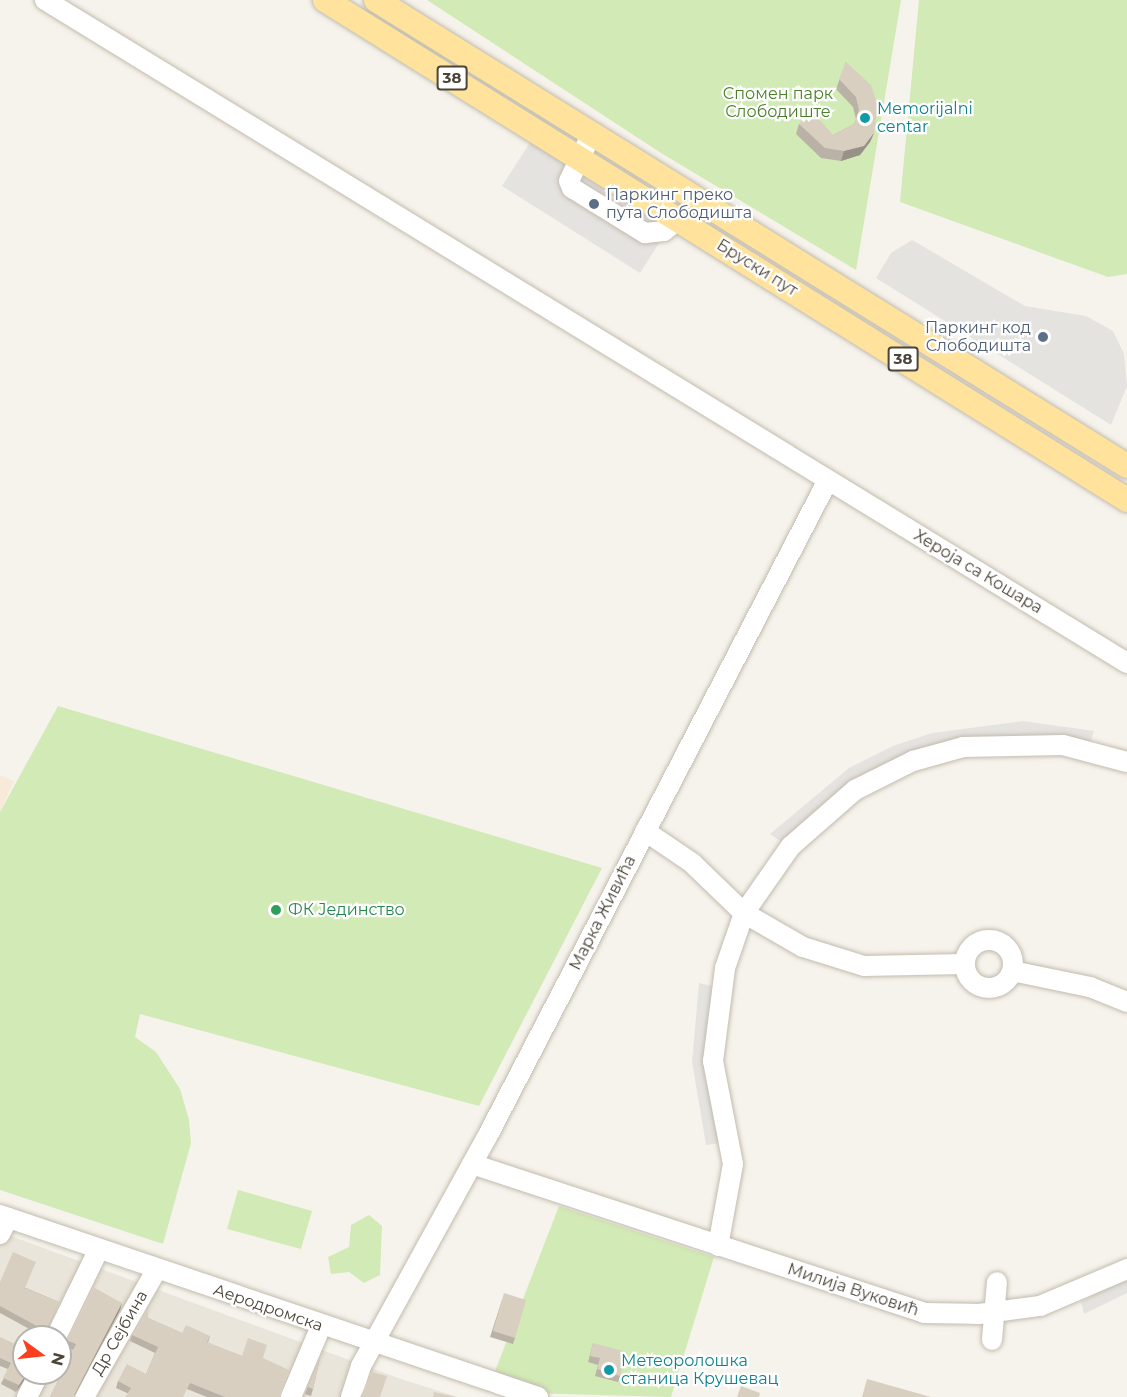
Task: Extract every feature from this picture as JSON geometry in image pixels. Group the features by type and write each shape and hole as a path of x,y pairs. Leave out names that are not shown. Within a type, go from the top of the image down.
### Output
{"main road":[{"name":"Бруски пут","path":"325,0 579,156 1127,500"},
{"name":"Бруски пут","path":"376,0 1127,466"}],"street":[{"name":"Хероја са Кошара","path":"45,0 1127,663"},
{"path":"579,156 592,133"},
{"name":"Марка Живића","path":"351,1397 375,1345 472,1164 828,480"},
{"path":"718,1246 733,1164 718,1104 716,1016 725,968 744,913 791,846 827,812 855,790 914,761 963,747 1024,743 1063,745 1127,762"},
{"path":"645,831 692,863 744,913 803,946 864,966 964,964"},
{"path":"992,940 1006,948 1012,971 1003,984 988,988 969,978 964,964 976,944 992,940"},
{"path":"1012,971 1090,987 1127,1002"},
{"name":"Милија Вуковић","path":"472,1164 924,1313 996,1313 1065,1299 1127,1269"},
{"name":"Аеродромска","path":"3,1222 99,1249 375,1345 538,1397"},
{"path":"62,1325 99,1249"},
{"name":"Др Сејбина","path":"84,1397 157,1269"},
{"path":"992,1340 997,1282"},
{"path":"291,1397 321,1326"}],"shaded area":[{"name":"Паркинг преко пута Слободишта","path":"538,130 676,217 640,273 502,186"},
{"name":"Паркинг код Слободишта","path":"912,240 1025,306 1086,316 1113,331 1124,354 1127,386 1111,425 876,278 891,253"},
{"path":"1023,721 1094,731 1090,743 927,751 783,843 770,834 849,768 893,746 932,733"},
{"path":"0,775 14,781 0,812"},
{"path":"699,983 712,986 709,1026 720,1143 706,1145 692,1062"},
{"path":"0,1232 401,1379 458,1397 0,1397"},
{"path":"1127,1277 1127,1293 1084,1314 1081,1302"}],"green space":[{"name":"Спомен парк Слободиште","path":"427,0 901,0 856,270 661,153"},
{"path":"919,0 1127,0 1127,274 1108,277 900,202"},
{"path":"58,706 602,868 479,1106 140,1014 135,1037 156,1052 180,1089 189,1120 191,1143 163,1244 0,1190 0,812"},
{"path":"238,1190 312,1211 301,1249 227,1229"},
{"path":"559,1206 714,1257 671,1397 487,1392"},
{"path":"369,1215 382,1226 380,1275 364,1283 349,1272 331,1274 328,1257 349,1247 351,1225"}],"building":[{"name":"Memorijalni centar","path":"846,62 871,85 878,106 874,133 864,146 844,151 825,148 799,124 811,110 833,135 854,124 859,110 856,97 839,79"},
{"path":"13,1252 36,1262 25,1288 59,1302 49,1325 35,1325 0,1306 0,1282"},
{"path":"93,1287 122,1303 74,1395 77,1397 50,1397 56,1385 72,1385 72,1352 76,1344 72,1342 72,1328"},
{"path":"504,1293 526,1300 515,1338 493,1331"},
{"path":"148,1307 148,1318 182,1333 186,1325 210,1336 207,1342 242,1356 248,1338 267,1345 263,1358 289,1370 280,1397 225,1397 190,1383 183,1397 125,1397 131,1388 118,1381 127,1364 146,1374 158,1347 132,1335"},
{"path":"0,1337 12,1342 12,1382 3,1378 11,1363 0,1358"},
{"name":"Метеоролошка станица Крушевац","path":"593,1343 627,1352 620,1376 597,1369 600,1358 590,1356"},
{"path":"320,1358 313,1389 308,1387"},
{"path":"372,1372 387,1376 380,1397 360,1397"},
{"path":"867,1379 931,1397 862,1397"},
{"path":"741,1386 760,1393 759,1397 737,1397"},
{"path":"434,1392 456,1397 433,1397"}],"place":[{"name":"Memorijalni centar","path":"865,118"},
{"name":"Паркинг преко пута Слободишта","path":"594,204"},
{"name":"Паркинг код Слободишта","path":"1043,337"},
{"name":"ФК Јединство","path":"276,910"},
{"name":"Метеоролошка станица Крушевац","path":"609,1370"}]}
